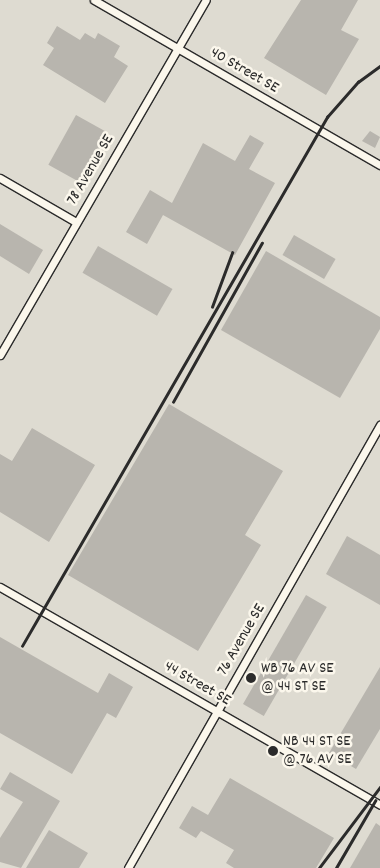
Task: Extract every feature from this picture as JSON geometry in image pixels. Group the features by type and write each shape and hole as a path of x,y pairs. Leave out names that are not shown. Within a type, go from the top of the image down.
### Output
{"street":[{"name":"40 Street SE","path":"94,0 380,165"},
{"name":"78 Avenue SE","path":"0,355 206,0"},
{"path":"0,178 76,222"},
{"name":"76 Avenue SE","path":"128,868 380,425"},
{"name":"44 Street SE","path":"0,587 380,806"}],"shaded area":[{"path":"0,0 380,0 380,868 0,868"}],"building":[{"path":"301,0 358,0 341,30 359,39 326,95 264,58"},
{"path":"57,26 80,40 85,33 95,39 98,33 120,46 114,57 128,66 105,103 43,65 54,48 47,43"},
{"path":"76,115 108,133 81,183 48,165"},
{"path":"370,131 380,137 375,148 362,141"},
{"path":"250,135 264,143 249,169 275,183 235,255 163,215 147,244 126,232 150,190 172,203 203,143 235,161"},
{"path":"0,224 43,250 29,274 0,256"},
{"path":"294,235 336,259 324,279 282,255"},
{"path":"98,246 172,289 157,316 83,273"},
{"path":"266,251 380,317 380,329 340,398 221,330"},
{"path":"169,404 283,471 245,535 261,545 198,651 68,575"},
{"path":"32,428 95,465 49,542 0,512 0,454 12,461"},
{"path":"347,536 380,555 380,605 326,574"},
{"path":"306,595 327,607 264,716 243,704"},
{"path":"0,637 98,693 109,673 133,687 116,718 107,713 72,774 0,733"},
{"path":"380,667 380,729 356,769 329,753"},
{"path":"10,772 60,801 21,868 0,862 0,838 23,802 0,789"},
{"path":"230,778 334,838 316,868 234,868 226,863 234,850 201,831 196,838 179,828 192,806 208,815"},
{"path":"376,823 380,826 380,868 350,868"},
{"path":"49,830 88,853 79,868 26,868"}],"railway":[{"path":"22,646 327,117 358,82 380,66"},
{"path":"173,402 262,243"},
{"path":"212,307 232,253"},
{"path":"319,868 380,787"},
{"path":"336,868 375,801"}],"place":[{"name":"WB 76 AV SE @ 44 ST SE","path":"251,678"},
{"name":"NB 44 ST SE @ 76 AV SE","path":"273,751"}]}
